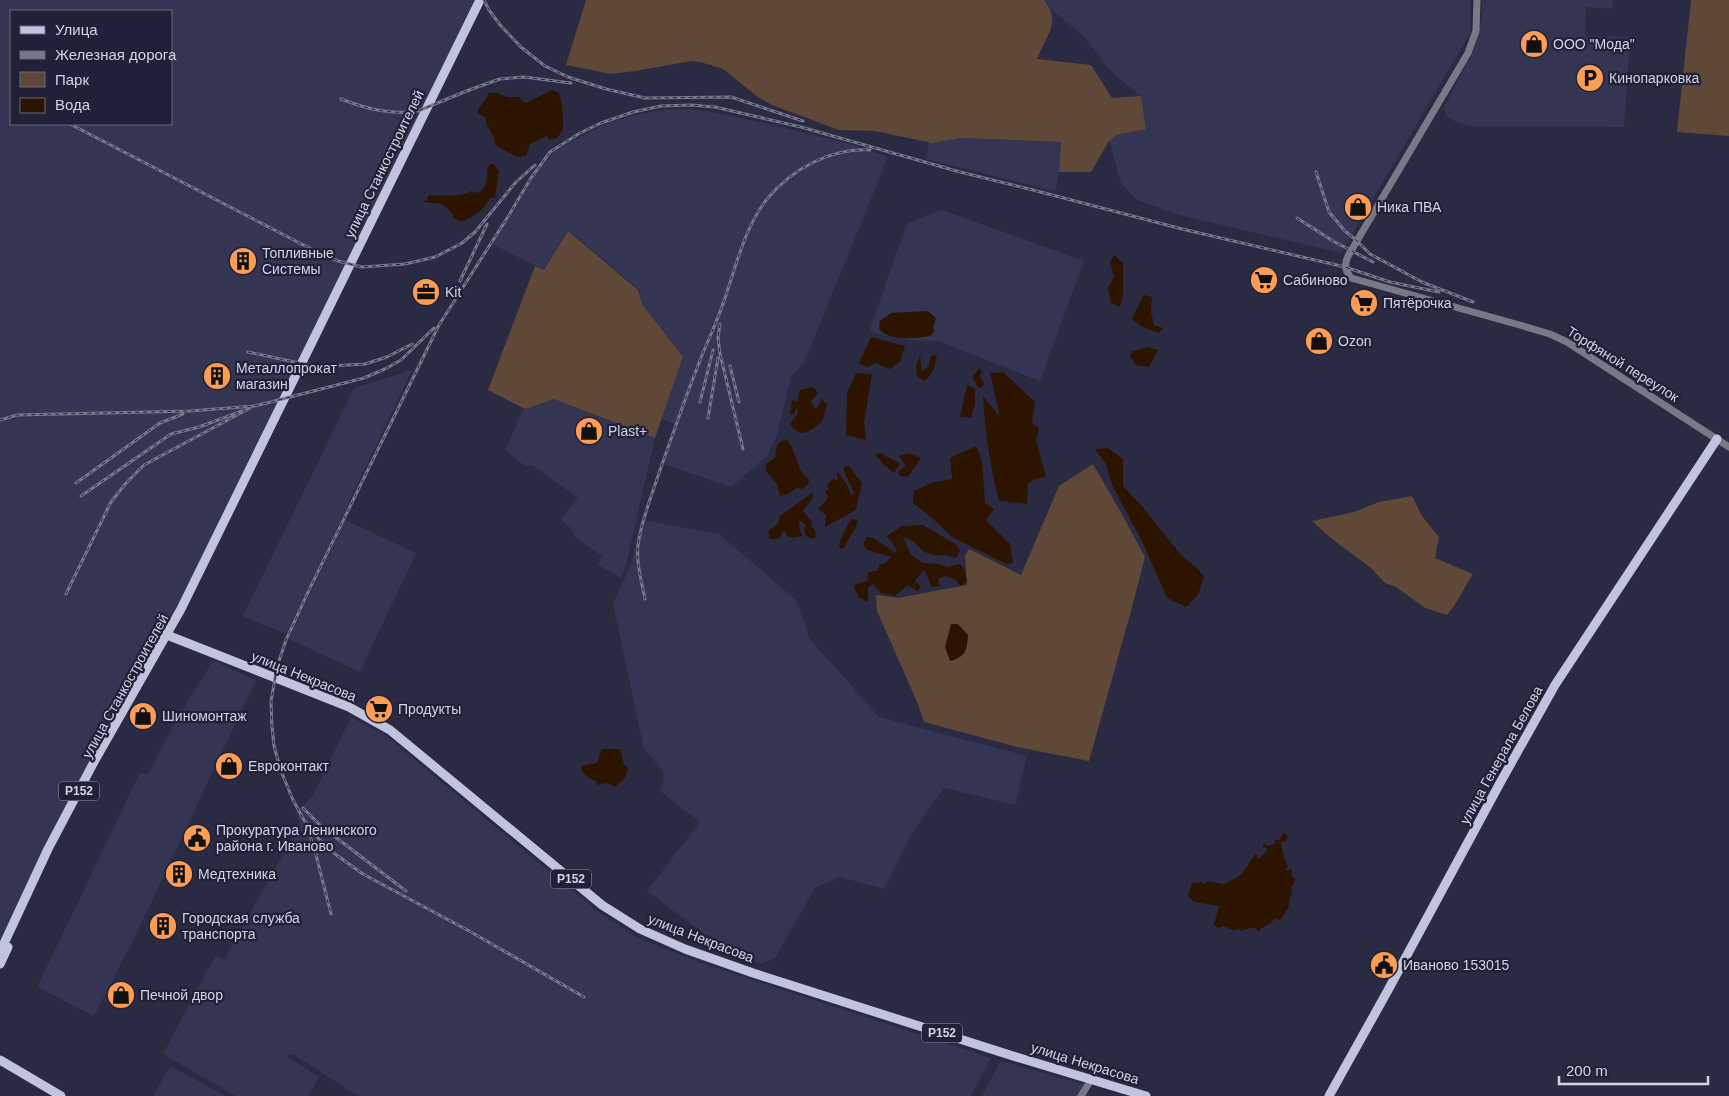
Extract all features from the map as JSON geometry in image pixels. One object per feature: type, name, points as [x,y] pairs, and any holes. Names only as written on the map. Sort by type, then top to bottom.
[{"type":"main road","name":"улица Станкостроителей","points":[[0,964],[52,851],[168,636],[480,0]]},
{"type":"main road","name":"улица Генерала Белова","points":[[1329,1096],[1388,992],[1555,685],[1717,439]]},
{"type":"main road","name":"улица Станкостроителей","points":[[0,952],[48,849],[74,800],[168,636]]},
{"type":"main road","name":"улица Некрасова","points":[[168,636],[349,707],[390,730],[602,905],[640,929],[685,950],[753,973],[1146,1096]]},
{"type":"main road","points":[[0,1060],[51,1094]]},
{"type":"main road","points":[[0,1066],[51,1094],[61,1096]]},
{"type":"street","name":"Торфяной переулок","points":[[1477,0],[1477,24],[1468,53],[1348,256],[1345,267],[1351,278],[1550,334],[1583,351],[1729,447]]},
{"type":"street","points":[[1081,1096],[1091,1080]]},
{"type":"shaded area","points":[[0,0],[476,0],[172,621],[89,760],[0,940]]},
{"type":"shaded area","points":[[1044,0],[1470,0],[1471,32],[1341,253],[1179,215],[1137,200],[1121,183],[1109,141],[1117,135],[1146,129],[1141,96],[1113,73],[1082,35],[1051,9]]},
{"type":"shaded area","points":[[1482,0],[1613,0],[1612,9],[1586,7],[1585,30],[1586,36],[1630,37],[1624,127],[1471,126],[1456,122],[1446,116],[1444,107],[1474,50],[1482,18]]},
{"type":"shaded area","points":[[686,109],[707,111],[773,125],[850,144],[888,157],[804,363],[791,376],[777,435],[767,456],[731,487],[664,464],[677,425],[662,419],[683,357],[642,304],[639,290],[568,230],[544,270],[492,244],[516,208],[532,179],[555,151],[607,123],[635,115]]},
{"type":"shaded area","points":[[961,138],[1061,142],[1059,172],[1055,191],[926,159],[929,142]]},
{"type":"shaded area","points":[[942,210],[1084,261],[1040,381],[939,341],[910,340],[869,332],[907,223]]},
{"type":"shaded area","points":[[412,370],[286,634],[243,616],[354,388]]},
{"type":"shaded area","points":[[554,399],[655,438],[626,564],[621,578],[598,565],[602,556],[575,537],[572,529],[561,519],[578,498],[532,465],[525,466],[505,450],[522,412],[525,409]]},
{"type":"shaded area","points":[[345,520],[416,553],[360,672],[289,639]]},
{"type":"shaded area","points":[[641,520],[719,534],[796,600],[810,639],[879,717],[1027,756],[1015,805],[943,789],[912,833],[884,889],[840,877],[815,888],[775,958],[760,964],[719,945],[647,891],[700,822],[660,791],[663,783],[663,771],[644,749],[613,604],[631,564]]},
{"type":"shaded area","points":[[213,661],[256,680],[134,939],[94,1016],[37,987],[140,773],[148,774],[178,717]]},
{"type":"shaded area","points":[[351,717],[386,736],[597,911],[636,937],[698,962],[991,1058],[971,1096],[358,1096],[293,1054],[286,1056],[319,1077],[308,1096],[236,1096],[163,1054],[215,956],[224,960],[300,824],[296,812],[313,796]]},
{"type":"shaded area","points":[[1001,1061],[1086,1085],[1079,1096],[982,1096]]},
{"type":"shaded area","points":[[170,1066],[220,1093],[225,1096],[153,1096]]},
{"type":"green space","points":[[586,0],[1044,0],[1052,16],[1052,22],[1051,29],[1037,59],[1091,65],[1112,98],[1141,96],[1146,129],[1117,135],[1109,141],[1091,172],[1059,172],[1061,142],[961,138],[932,143],[875,131],[839,130],[772,105],[758,97],[723,69],[699,62],[692,61],[611,74],[566,65]]},
{"type":"green space","points":[[1691,0],[1729,0],[1729,136],[1677,132]]},
{"type":"green space","points":[[568,231],[638,290],[642,304],[683,357],[655,438],[554,399],[525,409],[488,390],[535,266],[544,270]]},
{"type":"green space","points":[[1093,464],[1145,557],[1089,761],[1017,747],[924,722],[877,611],[876,595],[898,598],[967,585],[965,556],[969,549],[1021,575],[1059,486]]},
{"type":"green space","points":[[1412,496],[1422,516],[1439,537],[1435,558],[1473,574],[1447,615],[1425,608],[1396,587],[1385,583],[1371,568],[1332,539],[1312,521],[1354,512],[1379,502]]},
{"type":"water","points":[[552,90],[559,93],[562,106],[563,130],[557,138],[549,140],[547,136],[530,144],[526,156],[517,157],[495,145],[486,118],[477,113],[489,93],[497,93],[507,97],[520,97],[526,103]]},
{"type":"water","points":[[493,163],[499,171],[495,198],[490,198],[483,208],[470,218],[460,222],[454,219],[442,204],[422,202],[427,200],[428,196],[457,195],[471,191],[478,193],[484,187],[488,166]]},
{"type":"water","points":[[1114,255],[1123,263],[1123,296],[1120,307],[1111,303],[1108,288],[1114,276],[1110,263]]},
{"type":"water","points":[[1144,295],[1152,297],[1151,312],[1154,325],[1163,328],[1159,333],[1141,326],[1132,319]]},
{"type":"water","points":[[928,311],[936,318],[933,328],[935,330],[931,336],[896,337],[890,336],[879,329],[880,321],[891,313]]},
{"type":"water","points":[[871,337],[905,346],[900,362],[890,369],[876,363],[867,367],[859,363]]},
{"type":"water","points":[[1148,347],[1158,350],[1149,367],[1136,365],[1130,356],[1132,351]]},
{"type":"water","points":[[920,355],[922,371],[929,366],[932,355],[937,356],[932,373],[924,381],[917,376],[916,366]]},
{"type":"water","points":[[980,368],[982,372],[980,376],[985,385],[979,388],[973,378]]},
{"type":"water","points":[[1003,372],[1035,402],[1032,423],[1039,428],[1036,440],[1046,477],[1028,483],[1027,504],[999,501],[991,462],[983,396],[1000,417],[990,373]]},
{"type":"water","points":[[856,373],[872,374],[864,423],[866,440],[846,435],[847,393]]},
{"type":"water","points":[[967,385],[975,389],[975,404],[971,418],[960,417]]},
{"type":"water","points":[[813,387],[818,393],[811,401],[816,410],[822,399],[827,405],[822,422],[809,431],[798,432],[790,424],[797,415],[798,410],[797,408],[794,414],[790,415],[792,400],[797,401],[800,390]]},
{"type":"water","points":[[787,440],[793,449],[801,471],[809,479],[808,485],[802,489],[797,488],[788,494],[780,496],[777,484],[765,470],[767,463],[775,458],[777,446],[781,441]]},
{"type":"water","points":[[976,446],[982,461],[985,503],[994,509],[986,520],[1010,544],[1013,563],[1006,564],[952,537],[913,503],[914,491],[931,483],[952,479],[950,458]]},
{"type":"water","points":[[1108,448],[1123,459],[1123,486],[1141,505],[1181,555],[1198,569],[1204,577],[1198,595],[1186,607],[1167,598],[1142,541],[1112,485],[1106,464],[1095,449]]},
{"type":"water","points":[[881,453],[900,464],[894,473],[875,454]]},
{"type":"water","points":[[908,453],[921,458],[908,477],[900,476],[898,472],[906,466],[899,456]]},
{"type":"water","points":[[848,465],[862,483],[856,510],[825,527],[826,515],[818,509],[828,498],[825,491],[829,489],[827,486],[832,479],[838,480],[837,471],[846,483],[852,496],[854,493],[843,468]]},
{"type":"water","points":[[813,492],[812,499],[803,511],[812,522],[811,527],[815,530],[816,538],[812,539],[806,536],[804,530],[806,525],[799,520],[800,531],[803,536],[792,538],[787,536],[784,530],[779,539],[770,539],[768,531],[778,524],[780,516]]},
{"type":"water","points":[[852,518],[858,521],[857,524],[845,547],[841,549],[840,541]]},
{"type":"water","points":[[923,525],[957,545],[960,551],[956,558],[929,554],[911,540],[903,537],[911,555],[923,563],[947,567],[960,564],[965,570],[967,582],[960,586],[956,580],[946,576],[938,579],[940,586],[932,587],[924,570],[915,581],[921,587],[918,591],[907,585],[895,596],[881,593],[873,584],[868,588],[868,602],[859,598],[853,585],[867,581],[868,572],[877,571],[880,564],[884,564],[891,557],[867,550],[863,544],[867,537],[874,538],[895,553],[897,550],[887,536],[902,526]]},
{"type":"water","points":[[951,624],[958,624],[968,635],[965,652],[950,661],[945,647]]},
{"type":"water","points":[[602,749],[620,749],[624,764],[628,769],[625,778],[615,787],[606,783],[597,785],[596,781],[583,773],[581,768],[583,765],[597,763]]},
{"type":"water","points":[[1284,833],[1288,837],[1284,842],[1281,842],[1288,866],[1286,869],[1288,872],[1291,869],[1295,881],[1291,889],[1288,908],[1281,919],[1275,918],[1271,923],[1260,929],[1259,933],[1256,928],[1241,931],[1238,929],[1235,931],[1223,926],[1216,927],[1214,924],[1219,906],[1193,901],[1188,896],[1192,883],[1201,882],[1205,884],[1208,881],[1224,884],[1241,875],[1256,853],[1258,859],[1267,851],[1267,848],[1262,847],[1264,843],[1267,846],[1275,844],[1275,840],[1279,840]]},
{"type":"railway","points":[[484,0],[501,26],[521,47],[545,66],[568,77],[606,89],[645,98],[731,97],[803,121]]},
{"type":"railway","points":[[341,99],[379,110],[408,112],[418,111],[500,79],[524,77],[571,83]]},
{"type":"railway","points":[[584,997],[471,932],[363,874],[335,854],[319,839],[304,820],[293,800],[281,771],[274,746],[272,727],[271,701],[277,667],[286,640],[310,588],[439,325],[531,178],[550,152],[580,133],[601,123],[633,112],[661,106],[691,105],[715,107],[801,127],[960,172],[1182,229],[1345,267],[1390,282],[1439,292]]},
{"type":"railway","points":[[72,125],[317,252],[338,261],[362,267],[405,264],[435,257],[462,243],[475,232],[516,182],[535,165]]},
{"type":"railway","points":[[645,599],[638,554],[643,522],[684,403],[724,302],[744,241],[758,212],[777,188],[788,178],[813,162],[855,150],[870,150]]},
{"type":"railway","points":[[1316,172],[1329,212],[1345,231],[1370,254],[1422,282],[1473,302]]},
{"type":"railway","points":[[1297,218],[1333,241],[1373,262]]},
{"type":"railway","points":[[460,281],[487,224]]},
{"type":"railway","points":[[720,324],[718,338],[720,354],[743,449]]},
{"type":"railway","points":[[0,420],[17,415],[190,411],[255,406],[364,378],[385,369],[401,360],[434,328]]},
{"type":"railway","points":[[248,352],[313,366],[330,366],[365,364],[387,357],[412,344]]},
{"type":"railway","points":[[700,402],[713,350]]},
{"type":"railway","points":[[708,418],[718,358]]},
{"type":"railway","points":[[730,366],[739,402]]},
{"type":"railway","points":[[66,594],[111,502],[126,483],[144,465],[250,408]]},
{"type":"railway","points":[[81,496],[171,434],[199,427],[242,411]]},
{"type":"railway","points":[[76,483],[160,423],[183,414]]},
{"type":"railway","points":[[303,808],[321,826],[406,891]]},
{"type":"railway","points":[[308,830],[331,914]]},
{"type":"place","name":"ООО \"Мода\"","points":[[1534,44]]},
{"type":"place","name":"Кинопарковка","points":[[1590,78]]},
{"type":"place","name":"Ника ПВА","points":[[1358,207]]},
{"type":"place","name":"Топливные Системы","points":[[243,261]]},
{"type":"place","name":"Сабиново","points":[[1264,280]]},
{"type":"place","name":"Kit","points":[[426,292]]},
{"type":"place","name":"Пятёрочка","points":[[1364,303]]},
{"type":"place","name":"Ozon","points":[[1319,341]]},
{"type":"place","name":"Металлопрокат магазин","points":[[217,376]]},
{"type":"place","name":"Plast+","points":[[589,431]]},
{"type":"place","name":"Продукты","points":[[379,709]]},
{"type":"place","name":"Шиномонтаж","points":[[143,716]]},
{"type":"place","name":"Евроконтакт","points":[[229,766]]},
{"type":"place","name":"Прокуратура Ленинского района г. Иваново","points":[[197,838]]},
{"type":"place","name":"Медтехника","points":[[179,874]]},
{"type":"place","name":"Городская служба транспорта","points":[[163,926]]},
{"type":"place","name":"Иваново 153015","points":[[1384,965]]},
{"type":"place","name":"Печной двор","points":[[121,995]]}]
